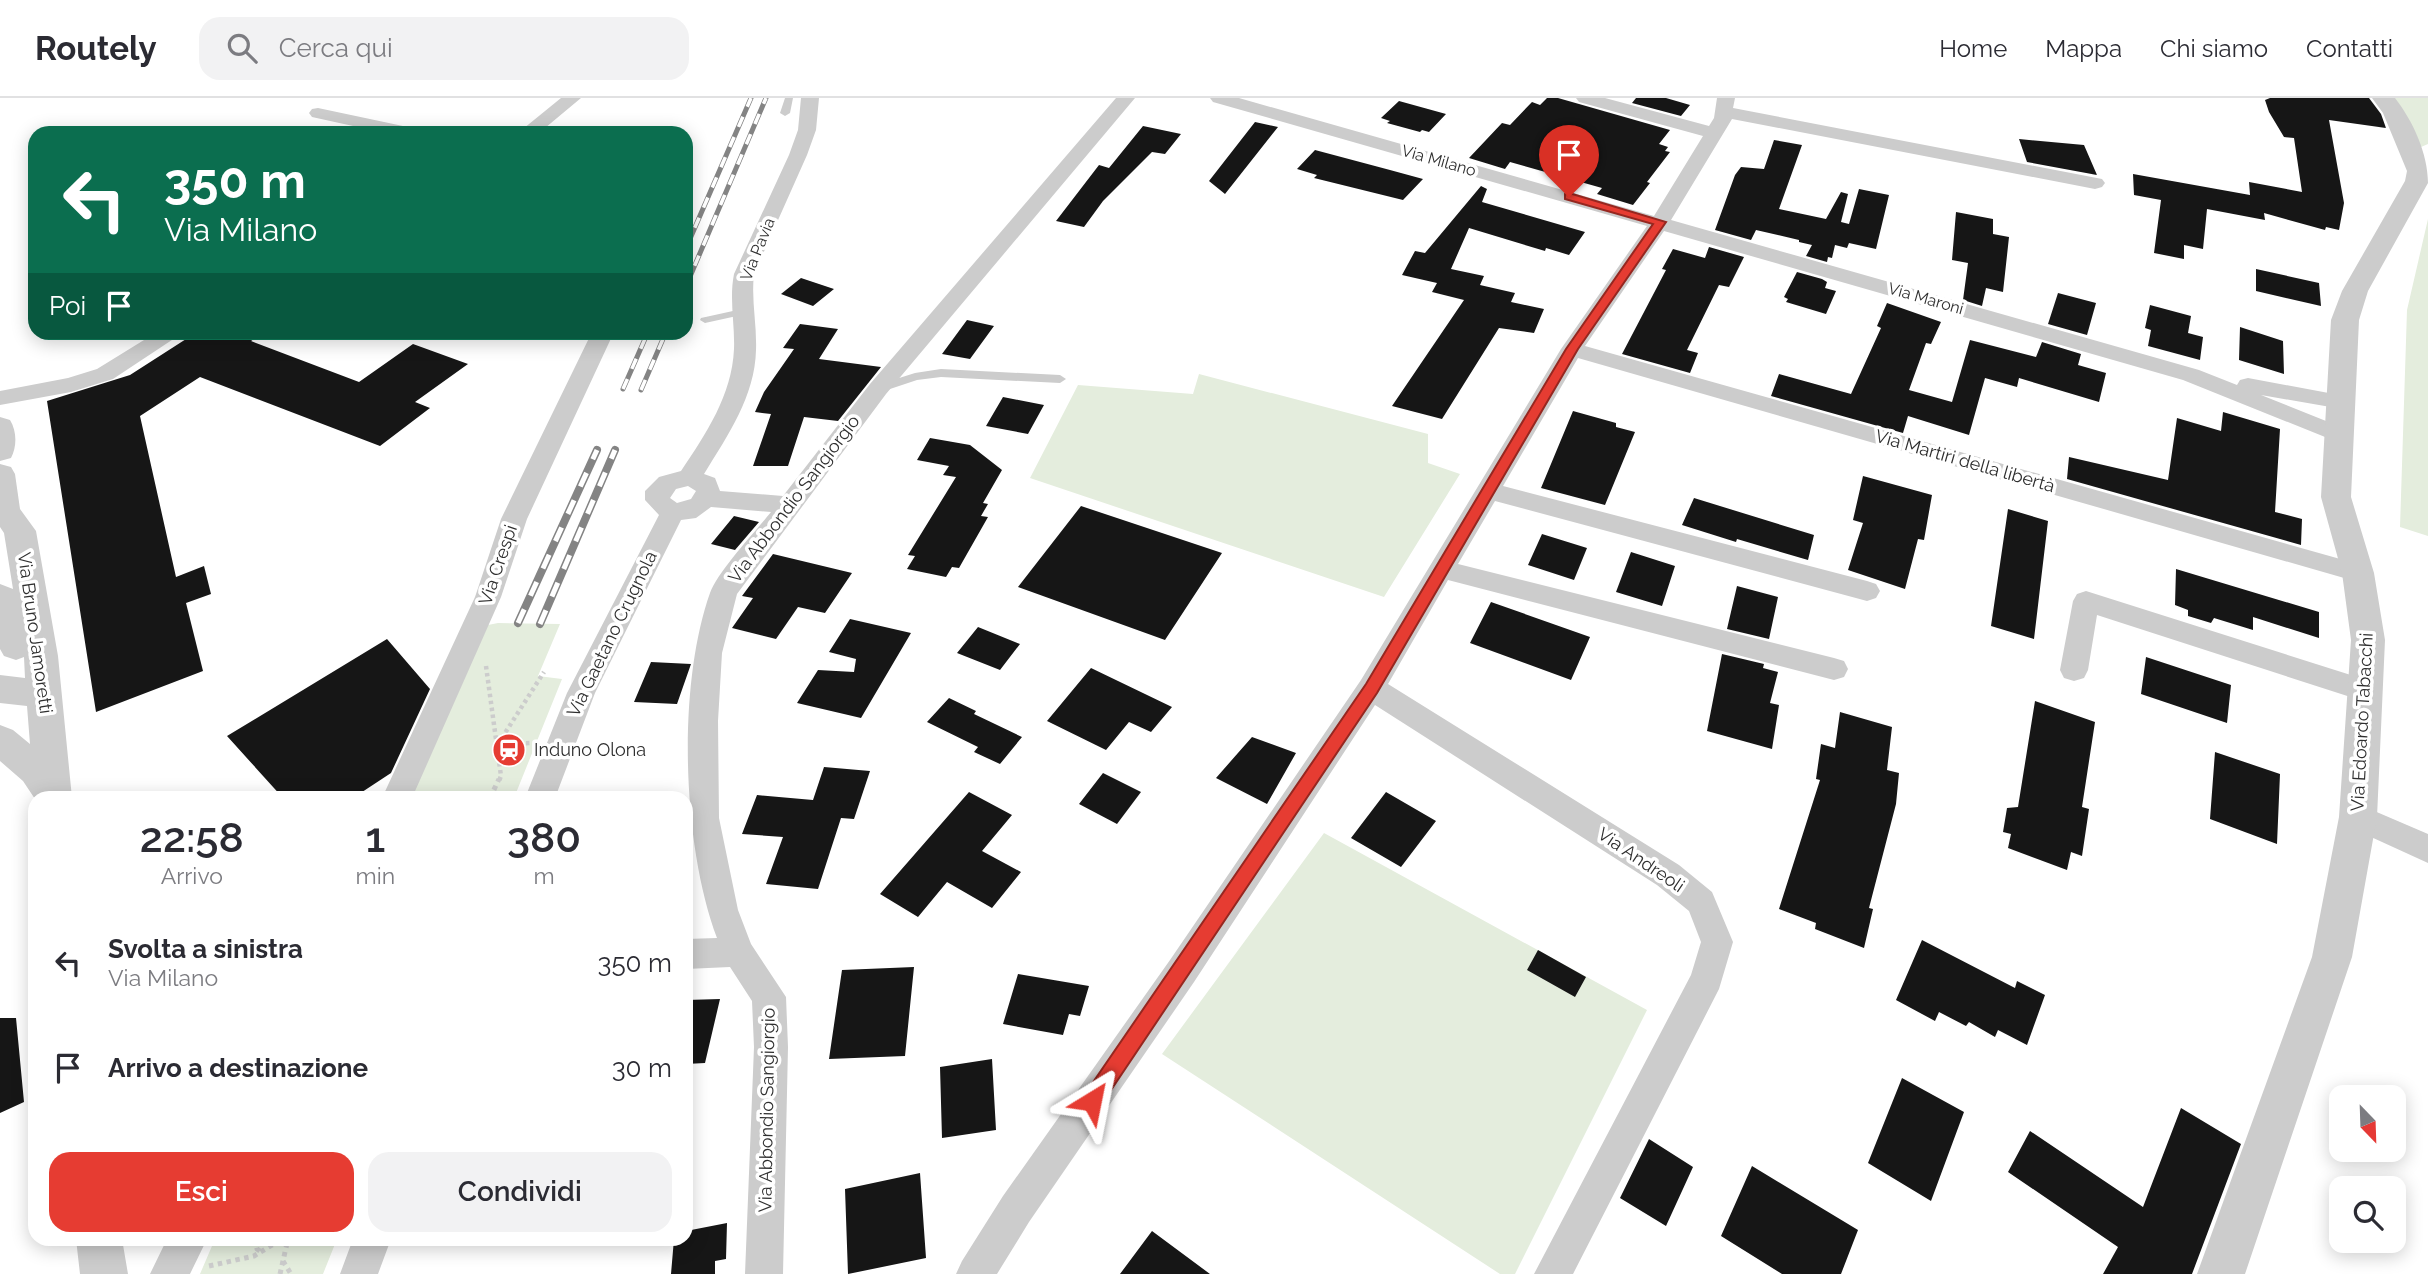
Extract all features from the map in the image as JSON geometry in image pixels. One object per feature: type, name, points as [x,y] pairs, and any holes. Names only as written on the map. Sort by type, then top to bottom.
[{"type":"street","points":[[536,126],[571,98]]},
{"type":"street","name":"Via Pavia","points":[[690,477],[725,420],[737,387],[745,357],[740,291],[744,274],[798,155],[807,130],[810,98]]},
{"type":"street","name":"Via Abbondio Sangiorgio","points":[[764,1274],[771,1046],[769,997],[738,952],[722,910],[704,818],[704,721],[708,653],[724,591],[878,389],[1126,98]]},
{"type":"street","name":"Via Milano","points":[[1219,98],[1660,222]]},
{"type":"street","points":[[1585,98],[1713,134]]},
{"type":"street","name":"Via Edoardo Tabacchi","points":[[2221,1274],[2332,957],[2358,817],[2368,640],[2358,573],[2336,497],[2345,320],[2355,291],[2423,167],[2394,112],[2383,98]]},
{"type":"street","points":[[975,1274],[1016,1209],[1182,971],[1371,688],[1572,349],[1660,222],[1723,118],[1725,105],[2095,183]]},
{"type":"street","points":[[318,113],[378,126]]},
{"type":"street","name":"Via Maroni","points":[[1660,222],[2340,418]]},
{"type":"street","points":[[0,398],[71,385],[105,374],[160,340]]},
{"type":"street","name":"Via Crespi","points":[[400,791],[461,662],[488,597],[514,519],[599,340]]},
{"type":"street","name":"Via Martiri della libertà","points":[[1572,349],[2358,573]]},
{"type":"street","name":"Via Maroni","points":[[2191,375],[2340,418]]},
{"type":"street","points":[[0,427],[0,451]]},
{"type":"street","name":"Via Bruno Jamoretti","points":[[0,474],[2,517],[20,531],[22,691],[52,791]]},
{"type":"street","points":[[706,498],[706,484],[690,477],[669,482],[656,496],[657,504],[673,512],[692,508],[706,498],[792,505]]},
{"type":"street","points":[[1489,491],[1867,591]]},
{"type":"street","name":"Via Gaetano Crugnola","points":[[543,791],[581,692],[673,512]]},
{"type":"street","points":[[1442,569],[1834,669]]},
{"type":"street","points":[[0,596],[7,601],[12,614],[22,691]]},
{"type":"street","points":[[2074,670],[2085,601],[2366,691]]},
{"type":"street","name":"Via Andreoli","points":[[1371,688],[1668,875],[1701,902],[1717,942],[1707,978],[1553,1274]]},
{"type":"street","points":[[6,749],[36,770],[50,791]]},
{"type":"street","points":[[2358,817],[2428,850]]},
{"type":"street","points":[[693,954],[738,952]]},
{"type":"street","points":[[100,1246],[104,1274]]},
{"type":"street","points":[[359,1274],[369,1246]]},
{"type":"lane","points":[[785,113],[789,98]]},
{"type":"lane","points":[[705,320],[742,312]]},
{"type":"lane","points":[[878,389],[915,377],[940,373],[1060,379]]},
{"type":"path","points":[[485,654],[501,776],[493,791]]},
{"type":"path","points":[[497,744],[544,672]]},
{"type":"path","points":[[497,744],[533,743]]},
{"type":"path","points":[[256,1246],[263,1253]]},
{"type":"path","points":[[179,1265],[248,1260],[272,1246]]},
{"type":"path","points":[[280,1274],[286,1246]]},
{"type":"path","points":[[283,1261],[291,1274]]},
{"type":"green space","points":[[2394,98],[2428,98],[2428,144],[2421,147]]},
{"type":"green space","points":[[2428,219],[2428,536],[2400,527],[2407,310]]},
{"type":"green space","points":[[1199,374],[1428,434],[1428,463],[1460,474],[1384,597],[1030,478],[1078,385],[1193,394]]},
{"type":"green space","points":[[560,624],[538,676],[562,679],[517,791],[414,791],[488,625]]},
{"type":"green space","points":[[1324,833],[1647,1010],[1515,1274],[1500,1274],[1162,1054]]},
{"type":"green space","points":[[212,1246],[334,1246],[323,1274],[200,1274]]},
{"type":"building","points":[[1547,98],[1558,98],[1670,130],[1659,144],[1668,147],[1665,151],[1670,152],[1633,205],[1597,194],[1602,188],[1510,162],[1505,169],[1469,158],[1502,123],[1510,125],[1532,102],[1540,105]]},
{"type":"building","points":[[1636,98],[1666,98],[1690,105],[1681,116],[1632,103]]},
{"type":"building","points":[[2369,98],[2381,114],[2386,128],[2329,120],[2344,203],[2339,230],[2326,227],[2325,230],[2264,213],[2265,220],[2207,209],[2203,249],[2184,245],[2184,259],[2154,253],[2161,200],[2134,195],[2133,174],[2250,195],[2249,182],[2302,192],[2294,138],[2284,137],[2269,112],[2265,100]]},
{"type":"building","points":[[1399,101],[1446,114],[1429,132],[1387,123],[1390,121],[1381,118]]},
{"type":"building","points":[[1255,122],[1278,127],[1225,194],[1209,181]]},
{"type":"building","points":[[1143,126],[1181,134],[1165,154],[1152,152],[1103,201],[1084,227],[1056,221],[1099,165],[1109,168]]},
{"type":"building","points":[[2019,139],[2084,145],[2097,175],[2027,162]]},
{"type":"building","points":[[1774,140],[1802,145],[1779,209],[1826,219],[1841,192],[1848,194],[1841,222],[1849,224],[1859,189],[1889,195],[1876,249],[1849,243],[1847,248],[1835,245],[1832,258],[1828,257],[1827,262],[1806,256],[1812,245],[1799,240],[1756,230],[1751,240],[1715,230],[1735,175],[1741,167],[1764,169]]},
{"type":"building","points":[[1315,150],[1423,179],[1403,200],[1314,178],[1317,175],[1297,169]]},
{"type":"building","points":[[1481,186],[1487,189],[1482,202],[1585,232],[1569,255],[1546,248],[1545,251],[1469,228],[1451,269],[1484,276],[1480,285],[1515,293],[1511,302],[1544,309],[1534,333],[1499,328],[1442,419],[1392,406],[1464,300],[1432,292],[1437,283],[1402,275],[1415,251],[1425,253]]},
{"type":"building","points":[[1956,212],[1993,219],[1993,234],[2009,237],[2003,292],[1986,288],[1982,306],[1963,300],[1968,263],[1952,260]]},
{"type":"building","points":[[1709,247],[1744,257],[1729,287],[1719,285],[1687,350],[1698,353],[1690,373],[1622,354],[1666,270],[1662,269],[1673,249],[1705,258]]},
{"type":"building","points":[[2256,269],[2319,283],[2321,306],[2256,291]]},
{"type":"building","points":[[1797,272],[1822,279],[1827,282],[1825,288],[1836,291],[1826,314],[1786,302],[1788,299],[1784,297]]},
{"type":"building","points":[[801,278],[834,289],[813,306],[781,294]]},
{"type":"building","points":[[2058,293],[2096,303],[2087,335],[2048,324]]},
{"type":"building","points":[[1887,303],[1941,322],[1931,344],[1926,343],[1909,390],[1952,402],[1970,340],[2036,357],[2042,342],[2081,354],[2078,365],[2106,373],[2099,402],[2019,378],[2017,387],[1985,378],[1969,435],[1908,416],[1903,433],[1771,396],[1779,374],[1851,394],[1881,328],[1877,326]]},
{"type":"building","points":[[2150,305],[2191,316],[2188,333],[2203,337],[2200,360],[2148,346],[2151,330],[2145,328]]},
{"type":"building","points":[[967,320],[994,326],[970,359],[942,354]]},
{"type":"building","points":[[800,324],[838,329],[819,359],[881,367],[838,421],[804,417],[788,466],[753,466],[771,414],[755,412],[764,392],[794,349],[783,348]]},
{"type":"building","points":[[2240,327],[2283,341],[2284,374],[2239,360]]},
{"type":"building","points":[[185,340],[252,340],[359,382],[413,344],[468,364],[415,402],[430,408],[380,446],[200,377],[140,416],[176,577],[204,566],[211,594],[186,603],[203,671],[96,712],[47,401],[130,375]]},
{"type":"building","points":[[1003,397],[1044,405],[1028,434],[986,426]]},
{"type":"building","points":[[1573,411],[1616,423],[1616,427],[1635,432],[1605,505],[1541,488]]},
{"type":"building","points":[[2223,412],[2280,429],[2275,512],[2302,519],[2301,545],[2067,479],[2069,457],[2168,480],[2177,418],[2221,431]]},
{"type":"building","points":[[930,438],[970,445],[1002,470],[983,503],[988,504],[981,516],[988,517],[959,568],[952,567],[946,577],[907,569],[915,556],[908,555],[956,477],[943,475],[949,466],[917,460]]},
{"type":"building","points":[[1863,476],[1932,495],[1924,540],[1918,539],[1905,589],[1848,570],[1863,523],[1853,520]]},
{"type":"building","points":[[1694,498],[1814,535],[1808,560],[1682,525]]},
{"type":"building","points":[[1081,506],[1222,553],[1165,640],[1018,587]]},
{"type":"building","points":[[2008,509],[2048,521],[2034,639],[1991,626]]},
{"type":"building","points":[[734,516],[759,522],[735,550],[711,544]]},
{"type":"building","points":[[1542,534],[1587,548],[1574,580],[1528,565]]},
{"type":"building","points":[[1631,552],[1675,566],[1662,606],[1616,592]]},
{"type":"building","points":[[773,554],[852,573],[825,613],[798,607],[776,639],[732,628],[753,598],[742,596]]},
{"type":"building","points":[[2176,569],[2319,612],[2319,638],[2253,617],[2253,630],[2214,618],[2211,623],[2188,616],[2188,610],[2175,605]]},
{"type":"building","points":[[1737,586],[1778,597],[1769,639],[1727,629]]},
{"type":"building","points":[[1491,602],[1590,637],[1571,680],[1470,643]]},
{"type":"building","points":[[850,619],[911,633],[861,718],[797,703],[818,670],[854,672],[856,659],[829,652]]},
{"type":"building","points":[[978,627],[1020,644],[1000,670],[957,653]]},
{"type":"building","points":[[387,639],[430,689],[391,773],[364,791],[277,791],[227,736]]},
{"type":"building","points":[[1722,654],[1764,664],[1763,668],[1778,672],[1770,703],[1779,705],[1772,749],[1707,731]]},
{"type":"building","points":[[2146,657],[2231,685],[2227,723],[2141,694]]},
{"type":"building","points":[[651,662],[691,664],[677,704],[634,702]]},
{"type":"building","points":[[1091,668],[1172,707],[1151,732],[1129,722],[1106,750],[1047,721]]},
{"type":"building","points":[[949,698],[976,711],[974,714],[1022,737],[1000,764],[974,752],[978,747],[927,722]]},
{"type":"building","points":[[2035,701],[2095,722],[2082,807],[2089,809],[2082,856],[2071,852],[2067,870],[2008,848],[2011,834],[2003,832],[2007,808],[2018,807]]},
{"type":"building","points":[[1840,712],[1892,727],[1887,770],[1899,773],[1896,804],[1869,908],[1873,909],[1864,948],[1815,929],[1816,923],[1779,909],[1820,780],[1816,779],[1821,744],[1835,748]]},
{"type":"building","points":[[1252,737],[1296,753],[1267,804],[1216,778]]},
{"type":"building","points":[[2215,752],[2280,774],[2277,844],[2210,819]]},
{"type":"building","points":[[824,767],[870,771],[854,819],[841,818],[818,889],[766,884],[783,837],[742,834],[757,795],[813,800]]},
{"type":"building","points":[[1103,773],[1141,792],[1117,824],[1079,804]]},
{"type":"building","points":[[969,792],[1012,815],[982,851],[1021,872],[992,908],[947,882],[918,917],[880,894]]},
{"type":"building","points":[[1386,792],[1436,821],[1401,867],[1351,838]]},
{"type":"building","points":[[1922,940],[2015,988],[2017,981],[2045,995],[2027,1045],[1998,1030],[1995,1037],[1969,1022],[1966,1026],[1939,1012],[1935,1021],[1896,1000]]},
{"type":"building","points":[[1538,950],[1586,977],[1575,997],[1527,970]]},
{"type":"building","points":[[914,967],[905,1056],[829,1059],[842,970]]},
{"type":"building","points":[[1018,974],[1089,986],[1080,1016],[1069,1014],[1063,1035],[1003,1024]]},
{"type":"building","points":[[720,999],[705,1063],[693,1064],[693,1000]]},
{"type":"building","points":[[0,1018],[16,1018],[24,1102],[0,1113]]},
{"type":"building","points":[[992,1059],[996,1130],[942,1138],[940,1067]]},
{"type":"building","points":[[1902,1078],[1964,1112],[1931,1201],[1868,1163]]},
{"type":"building","points":[[2181,1108],[2241,1144],[2192,1274],[2103,1274],[2118,1247],[2008,1172],[2030,1131],[2143,1207]]},
{"type":"building","points":[[1649,1139],[1693,1167],[1666,1226],[1620,1198]]},
{"type":"building","points":[[1752,1166],[1858,1230],[1841,1274],[1782,1274],[1721,1236]]},
{"type":"building","points":[[920,1173],[926,1258],[848,1274],[845,1189]]},
{"type":"building","points":[[727,1223],[726,1259],[715,1261],[715,1274],[671,1274],[673,1246],[693,1246],[693,1230]]},
{"type":"building","points":[[1152,1231],[1210,1274],[1120,1274]]},
{"type":"railway","points":[[693,232],[751,98]]},
{"type":"railway","points":[[693,270],[766,98]]},
{"type":"railway","points":[[623,389],[644,340]]},
{"type":"railway","points":[[641,390],[663,340]]},
{"type":"railway","points":[[518,623],[597,450]]},
{"type":"railway","points":[[540,624],[615,450]]},
{"type":"place","name":"Induno Olona","points":[[509,750]]},
{"type":"route","points":[[1092,1101],[1371,688],[1572,349],[1660,222],[1569,197]]}]
